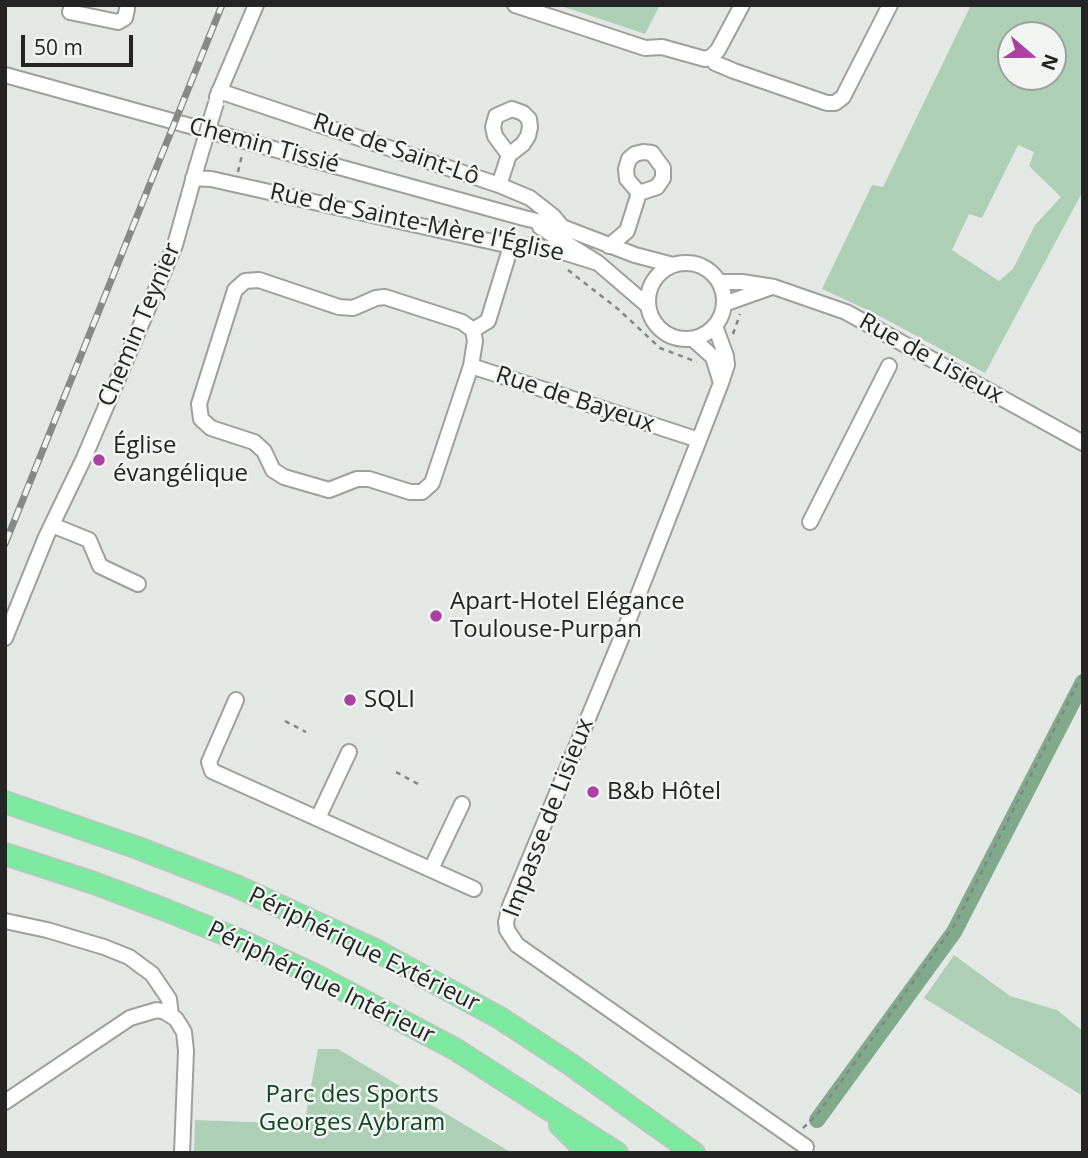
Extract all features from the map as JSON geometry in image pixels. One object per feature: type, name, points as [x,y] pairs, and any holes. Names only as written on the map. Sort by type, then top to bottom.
[{"type":"highway","name":"Périphérique Extérieur","points":[[5,802],[138,848],[236,886],[375,950],[500,1018],[570,1063],[694,1153]]},
{"type":"highway","name":"Périphérique Intérieur","points":[[5,854],[94,883],[249,944],[319,977],[455,1049],[617,1153]]},
{"type":"highway","points":[[537,1101],[588,1153]]},
{"type":"street","points":[[72,5],[70,12],[118,22],[125,18],[127,9]]},
{"type":"street","name":"Chemin Teynier","points":[[5,638],[51,525],[84,458],[175,245],[218,97],[257,5]]},
{"type":"street","points":[[515,5],[645,48],[662,47],[705,59],[718,50],[742,5]]},
{"type":"street","points":[[711,57],[715,63],[734,71],[827,103],[835,103],[843,96],[890,5]]},
{"type":"street","name":"Chemin Tissié","points":[[5,75],[524,219],[562,227],[635,255],[673,265]]},
{"type":"street","name":"Rue de Saint-Lô","points":[[218,97],[499,185],[530,198],[553,216],[562,227]]},
{"type":"street","points":[[499,185],[509,155]]},
{"type":"street","name":"Rue de Sainte-Mère l'Église","points":[[195,172],[211,179],[511,246],[550,248],[598,263]]},
{"type":"street","points":[[609,246],[627,232],[639,193]]},
{"type":"street","name":"Chemin Tissié","points":[[524,219],[598,263],[647,305]]},
{"type":"street","points":[[627,232],[635,255]]},
{"type":"street","points":[[471,366],[475,341],[473,330],[488,321],[511,246]]},
{"type":"street","points":[[693,340],[715,326],[724,304],[723,290],[712,273],[701,266],[690,263],[673,265],[664,269],[652,283],[647,305],[652,320],[663,333],[676,339],[693,340],[719,353]]},
{"type":"street","name":"Rue de Bayeux","points":[[473,330],[462,322],[385,297],[353,308],[339,307],[259,280],[245,281],[235,290],[199,404],[201,419],[211,428],[254,442],[264,451],[273,470],[284,477],[329,490],[357,479],[369,479],[410,492],[422,492],[432,483],[471,366],[699,440]]},
{"type":"street","name":"Rue de Lisieux","points":[[719,282],[774,287],[846,312],[1083,443]]},
{"type":"street","points":[[724,304],[774,287]]},
{"type":"street","points":[[699,440],[721,383],[715,326]]},
{"type":"street","points":[[810,523],[888,366]]},
{"type":"street","name":"Impasse de Lisieux","points":[[699,440],[621,639],[510,906],[507,930],[517,946],[806,1147]]},
{"type":"street","points":[[51,525],[89,540],[100,566],[138,584]]},
{"type":"street","points":[[236,700],[209,762],[212,771],[474,889]]},
{"type":"street","points":[[318,818],[349,752]]},
{"type":"street","points":[[430,869],[462,804]]},
{"type":"street","points":[[5,921],[104,947],[129,957],[152,974],[169,999],[171,1015]]},
{"type":"street","points":[[5,1102],[130,1018],[157,1010],[171,1015],[181,1025],[186,1051],[182,1153]]},
{"type":"path","points":[[567,269],[618,309],[660,348],[695,362],[719,353],[730,344],[735,322],[746,308]]},
{"type":"path","points":[[793,1138],[816,1116],[955,923],[1083,673]]},
{"type":"path","points":[[285,721],[306,732]]},
{"type":"path","points":[[396,772],[418,783]]},
{"type":"path","points":[[610,791],[621,796]]},
{"type":"green space","points":[[558,5],[660,5],[645,34]]},
{"type":"green space","points":[[971,5],[1083,5],[1083,191],[985,373],[872,312],[822,289],[872,185],[883,187]],"holes":[[[1018,145],[1034,152],[1029,166],[1061,197],[1035,225],[1013,269],[999,281],[952,250],[969,214],[982,218]]]},
{"type":"green space","points":[[954,955],[1010,996],[1057,1010],[1083,1031],[1083,1096],[924,998]]},
{"type":"green space","name":"Parc des Sports Georges Aybram","points":[[318,1049],[338,1049],[512,1153],[194,1153],[195,1120],[304,1124]]},
{"type":"waterway","points":[[817,1120],[954,932],[1083,682]]},
{"type":"railway","points":[[5,544],[222,5]]},
{"type":"place","name":"Église évangélique","points":[[99,460]]},
{"type":"place","name":"Apart-Hotel Elégance Toulouse-Purpan","points":[[436,616]]},
{"type":"place","name":"SQLI","points":[[350,700]]},
{"type":"place","name":"B&b Hôtel","points":[[593,792]]}]
